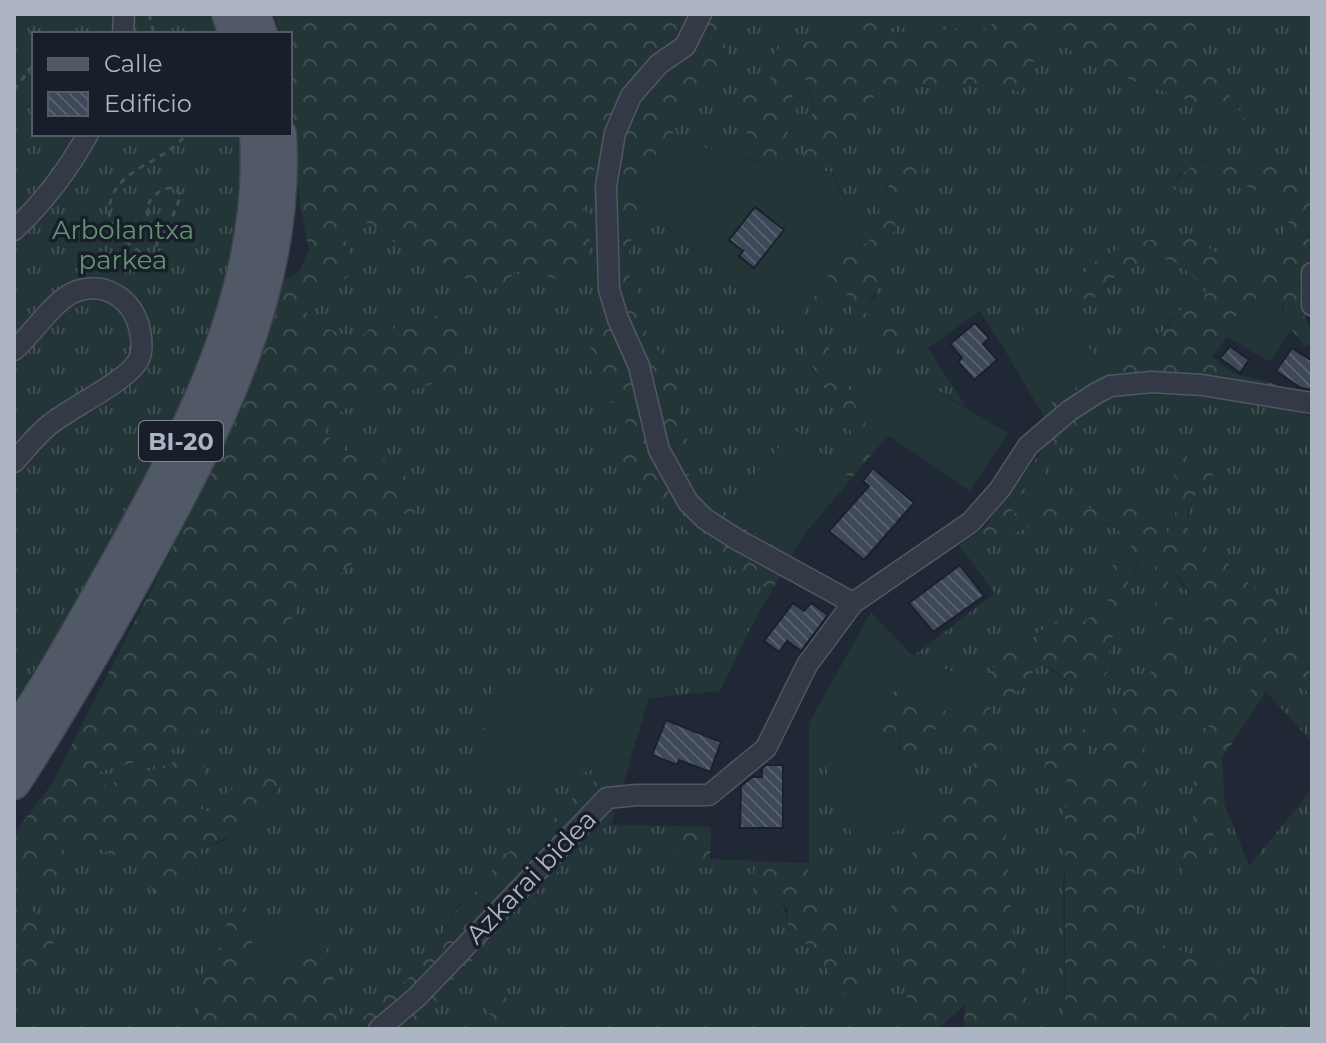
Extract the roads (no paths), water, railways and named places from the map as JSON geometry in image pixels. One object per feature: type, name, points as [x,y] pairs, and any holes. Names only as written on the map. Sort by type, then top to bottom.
[{"type":"main road","name":"BI-20","points":[[14,783],[29,729],[56,670],[139,523],[191,421],[231,322],[245,268],[252,222],[258,164],[256,136]]},
{"type":"main road","name":"BI-20","points":[[29,729],[156,541],[211,432],[249,342],[266,282],[280,190],[280,136]]},
{"type":"street","points":[[701,14],[685,46],[659,64],[631,96],[615,133],[606,186],[609,289],[618,319],[639,366],[659,450],[688,502],[705,519],[738,540],[853,603]]},
{"type":"street","points":[[14,230],[41,204],[87,136]]},
{"type":"street","points":[[1312,273],[1312,305]]},
{"type":"street","points":[[14,350],[63,299],[77,291],[99,289],[114,293],[130,304],[136,315],[142,348],[137,362],[120,379],[47,427],[14,462]]},
{"type":"street","name":"Azkarai bidea","points":[[379,1029],[417,997],[607,798],[709,795],[766,748],[807,665],[853,603],[971,522],[1000,489],[1028,446],[1069,411],[1110,386],[1152,382],[1202,385],[1312,403]]},
{"type":"park label","name":"Arbolantxa parkea","points":[[123,245]]}]
